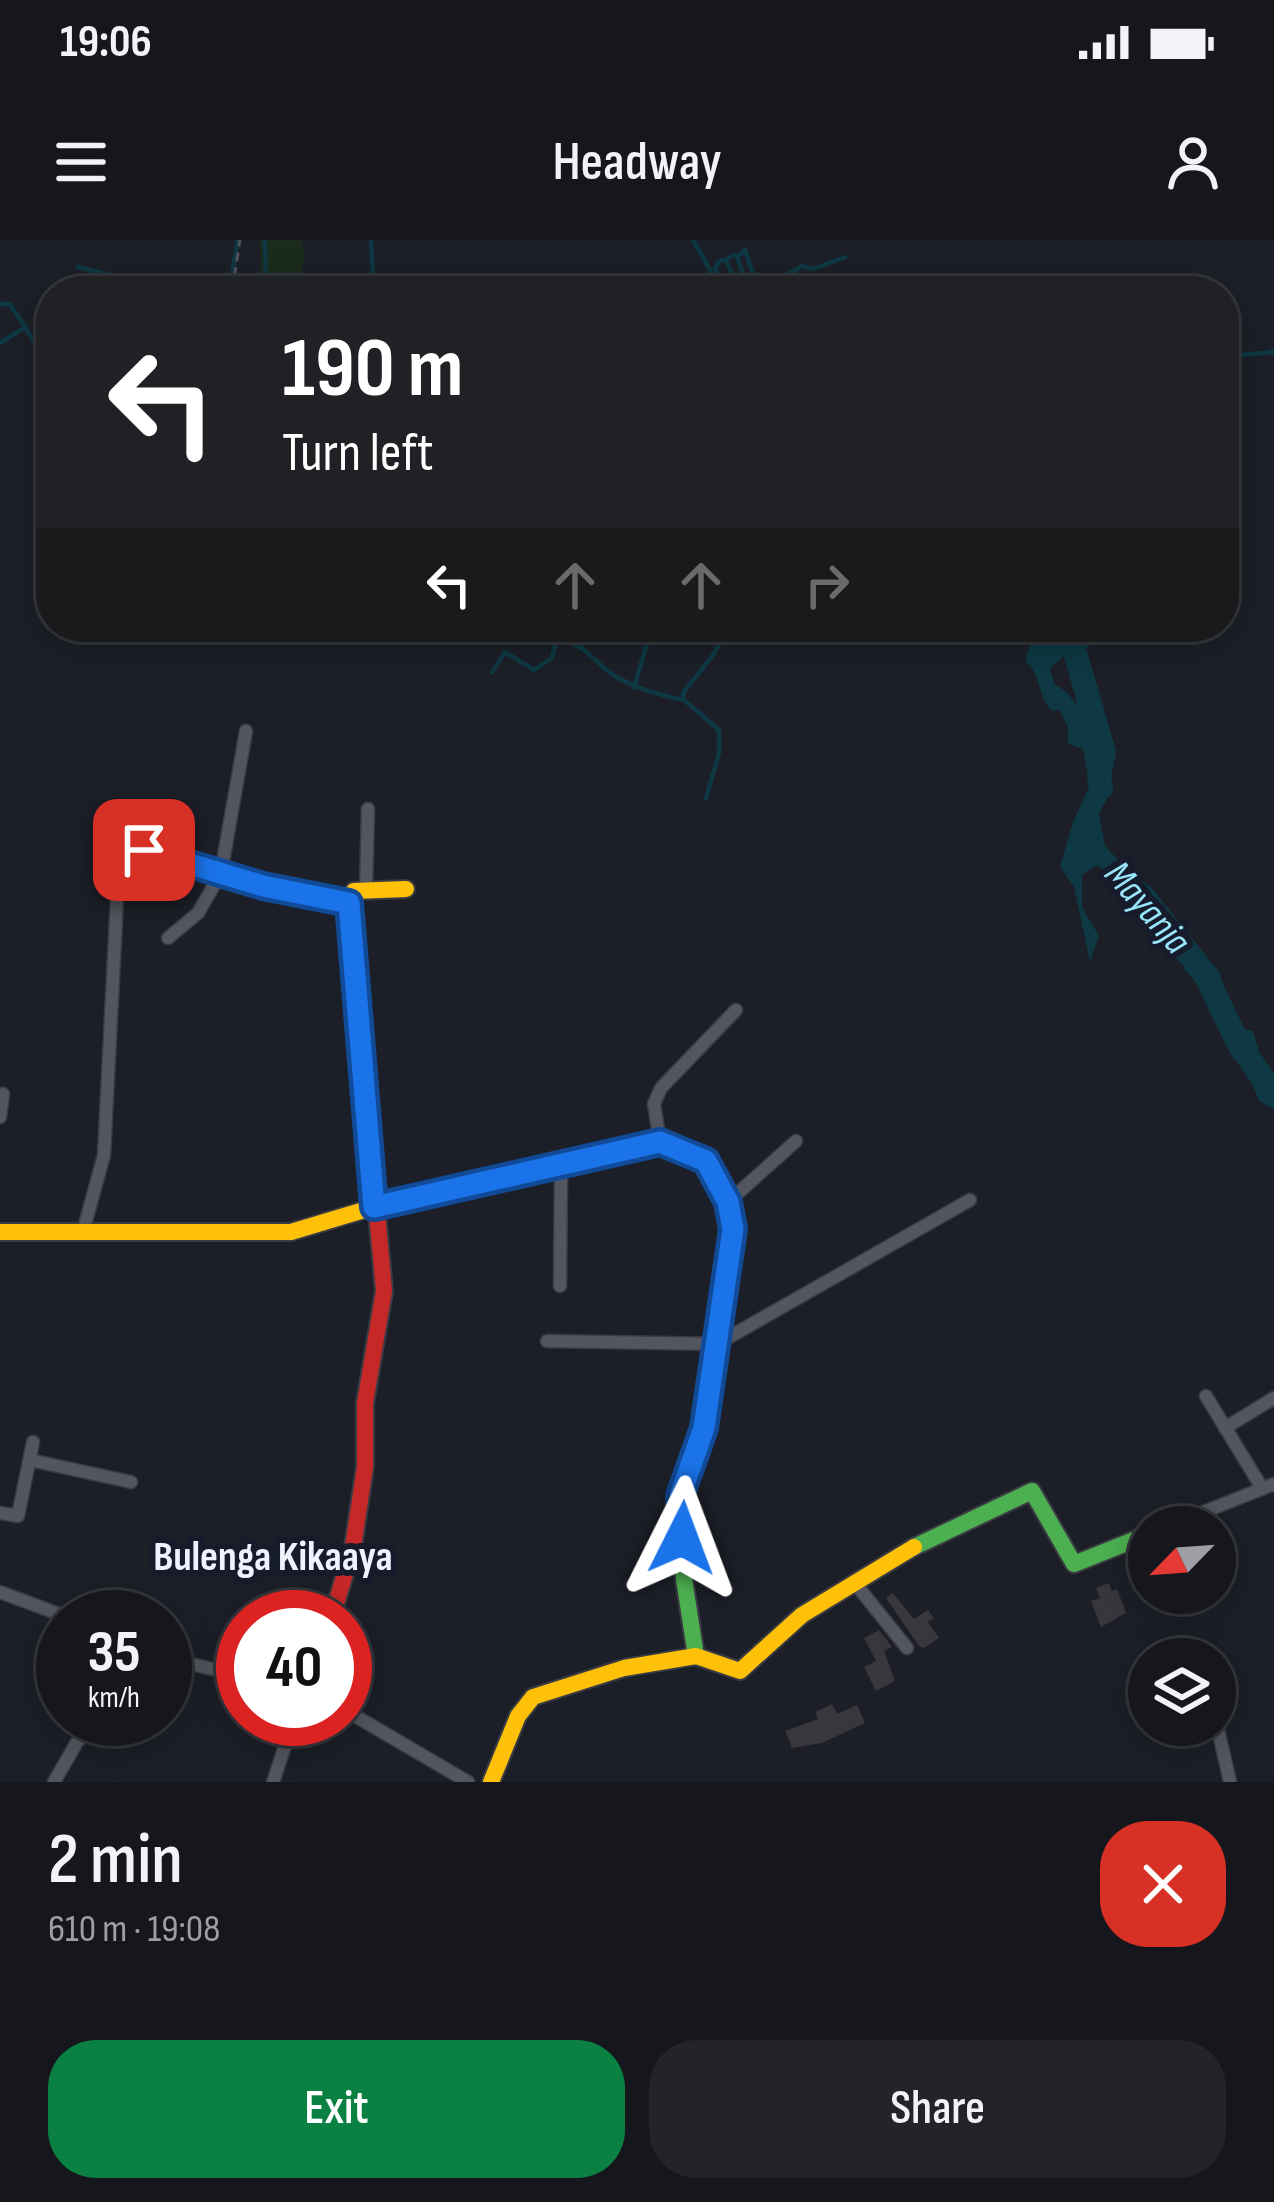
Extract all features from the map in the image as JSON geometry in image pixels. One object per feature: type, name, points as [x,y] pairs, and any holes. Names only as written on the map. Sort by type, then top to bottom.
[{"type":"street","points":[[168,938],[198,913],[221,872],[246,731]]},
{"type":"street","points":[[366,889],[368,809]]},
{"type":"street","points":[[83,1232],[104,1155],[118,879],[110,842],[263,886],[349,903]]},
{"type":"street","points":[[340,1590],[353,1546],[365,1467],[364,1403],[384,1291],[349,903],[354,891],[406,889]]},
{"type":"street","points":[[660,1142],[654,1104],[661,1088],[736,1010]]},
{"type":"street","points":[[0,1117],[3,1094]]},
{"type":"street","points":[[728,1202],[796,1141]]},
{"type":"street","points":[[0,1232],[291,1232],[374,1207],[660,1142],[706,1161],[728,1202],[733,1229],[704,1428],[680,1496],[684,1579],[695,1657]]},
{"type":"street","points":[[560,1286],[561,1166]]},
{"type":"street","points":[[547,1341],[717,1344],[970,1201]]},
{"type":"street","points":[[1206,1396],[1268,1486],[1218,1506]]},
{"type":"street","points":[[1225,1428],[1274,1398]]},
{"type":"street","points":[[0,1513],[18,1516],[33,1442]]},
{"type":"street","points":[[30,1460],[131,1482]]},
{"type":"street","points":[[491,1782],[499,1772],[513,1724],[533,1697],[624,1668],[695,1657],[740,1671],[766,1641],[854,1582],[937,1535],[1032,1491],[1074,1564],[1128,1542]]},
{"type":"street","points":[[854,1582],[907,1648]]},
{"type":"street","points":[[0,1592],[36,1605]]},
{"type":"street","points":[[372,1726],[468,1782]]},
{"type":"street","points":[[54,1782],[75,1746]]},
{"type":"street","points":[[273,1782],[285,1746]]},
{"type":"street","points":[[1222,1746],[1230,1782]]},
{"type":"path","points":[[234,276],[240,240]]},
{"type":"green space","points":[[259,240],[302,240],[301,276],[259,276]]},
{"type":"water","points":[[1088,642],[1089,647],[1062,657],[1050,669],[1055,685],[1083,715],[1114,786],[1099,813],[1105,846],[1151,887],[1220,973],[1234,1027],[1253,1031],[1258,1048],[1255,1056],[1268,1095],[1274,1097],[1274,1109],[1259,1101],[1246,1067],[1231,1055],[1224,1040],[1226,1007],[1219,991],[1194,977],[1174,956],[1146,909],[1097,865],[1082,875],[1082,907],[1099,936],[1090,962],[1074,887],[1060,867],[1090,785],[1083,749],[1068,744],[1068,728],[1060,710],[1052,711],[1047,705],[1025,661],[1030,644]]},
{"type":"building","points":[[1109,1583],[1112,1591],[1117,1589],[1126,1613],[1101,1627],[1091,1601],[1100,1598],[1096,1588]]},
{"type":"building","points":[[893,1593],[914,1619],[928,1610],[934,1618],[928,1622],[939,1638],[924,1648],[919,1646],[886,1598]]},
{"type":"building","points":[[879,1630],[892,1647],[884,1651],[895,1681],[876,1691],[864,1667],[876,1661],[864,1638]]},
{"type":"building","points":[[832,1704],[837,1714],[857,1705],[865,1723],[822,1743],[792,1748],[785,1731],[818,1719],[815,1712]]},
{"type":"waterway","points":[[232,276],[238,240]]},
{"type":"waterway","points":[[265,240],[266,276]]},
{"type":"waterway","points":[[371,240],[373,276]]},
{"type":"waterway","points":[[693,240],[713,276]]},
{"type":"waterway","points":[[737,257],[745,250],[754,276]]},
{"type":"waterway","points":[[726,260],[737,257],[744,276]]},
{"type":"waterway","points":[[785,276],[802,266],[813,269],[845,257]]},
{"type":"waterway","points":[[716,267],[726,260],[733,276]]},
{"type":"waterway","points":[[78,267],[114,276]]},
{"type":"waterway","points":[[715,268],[720,276]]},
{"type":"waterway","points":[[0,304],[10,304],[36,345]]},
{"type":"waterway","points":[[0,343],[26,327]]},
{"type":"waterway","points":[[1239,355],[1273,352]]},
{"type":"waterway","points":[[492,672],[505,652],[534,670],[552,658],[556,642]]},
{"type":"waterway","points":[[570,642],[629,684],[684,700]]},
{"type":"waterway","points":[[634,687],[648,642]]},
{"type":"waterway","points":[[706,798],[719,753],[719,730],[684,700],[683,693],[720,642]]},
{"type":"waterway","name":"Mayanja","points":[[1072,642],[1104,752],[1101,788]]},
{"type":"waterway","name":"Mayanja","points":[[1195,963],[1238,1043],[1274,1094]]},
{"type":"traffic: fast","points":[[696,1656],[684,1579],[680,1496],[704,1428],[712,1373]]},
{"type":"traffic: fast","points":[[914,1547],[1032,1491],[1074,1564],[1128,1542]]},
{"type":"traffic: slow","points":[[359,1012],[349,903],[354,891],[406,889]]},
{"type":"traffic: slow","points":[[0,1232],[291,1232],[374,1207],[660,1142],[690,1154],[711,1173],[725,1198],[733,1229],[712,1373]]},
{"type":"traffic: slow","points":[[491,1782],[518,1716],[533,1697],[624,1668],[696,1656],[740,1671],[802,1615],[914,1547]]},
{"type":"traffic: jam","points":[[340,1590],[353,1547],[365,1467],[365,1403],[384,1291],[359,1012]]},
{"type":"district","name":"Bulenga Kikaaya","points":[[273,1557]]},
{"type":"route","points":[[144,850],[263,886],[349,903],[374,1207],[660,1142],[706,1161],[728,1202],[733,1229],[704,1428],[680,1496],[682,1538]]}]
